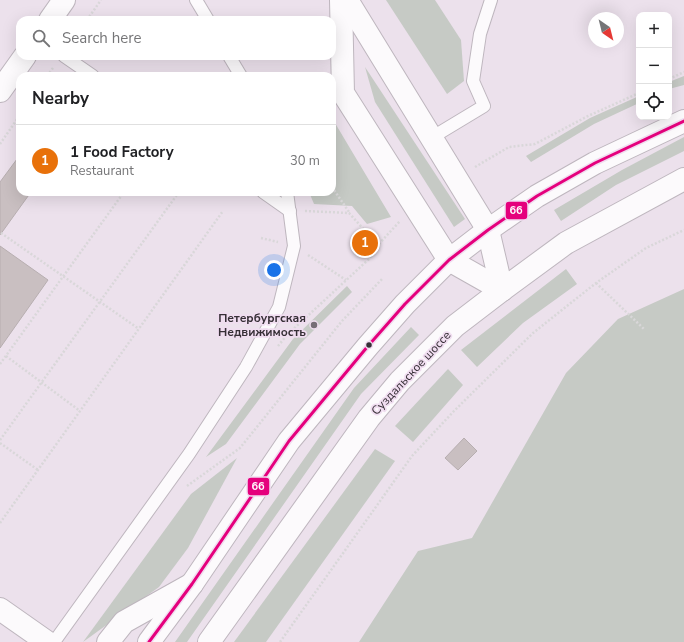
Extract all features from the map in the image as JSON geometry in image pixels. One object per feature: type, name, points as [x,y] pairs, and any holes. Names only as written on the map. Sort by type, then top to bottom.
[{"type":"main road","points":[[53,16],[64,0]]},
{"type":"main road","points":[[341,0],[343,93],[449,260],[502,290]]},
{"type":"main road","points":[[347,0],[488,230],[502,290]]},
{"type":"main road","points":[[0,91],[22,60]]},
{"type":"main road","points":[[149,642],[192,584],[289,441],[405,304],[449,260],[488,230],[537,196],[595,163],[684,121]]},
{"type":"main road","name":"Суздальское шоссе","points":[[210,642],[369,418],[400,381],[455,326],[566,243],[684,179]]},
{"type":"main road","points":[[108,642],[124,622],[192,584]]},
{"type":"main road","points":[[0,609],[47,642]]},
{"type":"lane","points":[[196,0],[206,16]]},
{"type":"lane","points":[[431,138],[484,106],[473,81],[480,34],[491,0]]},
{"type":"lane","points":[[70,60],[87,72]]},
{"type":"lane","points":[[231,60],[239,72]]},
{"type":"lane","points":[[269,196],[290,211]]},
{"type":"lane","points":[[54,642],[189,454],[246,367],[279,307],[294,246],[288,196]]},
{"type":"path","points":[[90,16],[100,0]]},
{"type":"path","points":[[672,78],[684,72]]},
{"type":"path","points":[[457,179],[509,147],[535,144],[636,94]]},
{"type":"path","points":[[0,144],[16,121]]},
{"type":"path","points":[[336,193],[349,213],[378,245]]},
{"type":"path","points":[[0,364],[121,196]]},
{"type":"path","points":[[0,440],[175,196]]},
{"type":"path","points":[[274,352],[287,335],[369,259],[378,245],[393,228],[416,208]]},
{"type":"path","points":[[0,523],[223,210]]},
{"type":"path","points":[[290,211],[349,213]]},
{"type":"path","points":[[280,642],[412,456],[533,333],[596,283],[646,248],[684,230]]},
{"type":"path","points":[[1,233],[139,329]]},
{"type":"path","points":[[181,491],[240,448],[342,321],[383,278]]},
{"type":"path","points":[[596,283],[644,329]]},
{"type":"path","points":[[6,356],[80,411]]},
{"type":"path","points":[[0,443],[38,470]]},
{"type":"shaded area","points":[[386,0],[435,0],[461,40],[464,81],[447,94]]},
{"type":"shaded area","points":[[365,67],[465,219],[454,227],[375,102]]},
{"type":"shaded area","points":[[684,76],[684,85],[672,88],[672,81]]},
{"type":"shaded area","points":[[636,97],[636,104],[594,124],[531,162],[526,156],[590,118]]},
{"type":"shaded area","points":[[336,125],[391,217],[367,224],[352,206],[314,204],[311,196],[336,196]]},
{"type":"shaded area","points":[[684,137],[684,151],[616,185],[561,221],[554,210],[622,170]]},
{"type":"shaded area","points":[[566,269],[577,284],[523,323],[477,367],[461,350]]},
{"type":"shaded area","points":[[347,286],[352,292],[300,344],[226,444],[206,457],[293,339]]},
{"type":"shaded area","points":[[684,289],[684,642],[359,642],[418,551],[472,538],[566,373],[618,319]]},
{"type":"shaded area","points":[[411,327],[419,335],[361,394],[187,642],[175,642],[354,388]]},
{"type":"shaded area","points":[[448,369],[463,385],[413,442],[395,426]]},
{"type":"shaded area","points":[[375,449],[395,461],[266,642],[234,642]]},
{"type":"shaded area","points":[[237,458],[188,548],[159,587],[83,642],[191,494]]},
{"type":"building","points":[[16,160],[16,196],[28,196],[0,235],[0,182]]},
{"type":"building","points":[[0,246],[48,280],[0,348]]},
{"type":"building","points":[[464,438],[477,451],[458,470],[445,458]]},
{"type":"transit line","name":"66","points":[[149,642],[192,584],[289,441],[405,304],[449,260],[488,230],[537,196],[595,163],[684,121]]},
{"type":"place","name":"1 Food Factory","points":[[365,243]]},
{"type":"place","name":"Петербургская Недвижимость","points":[[314,325]]}]
